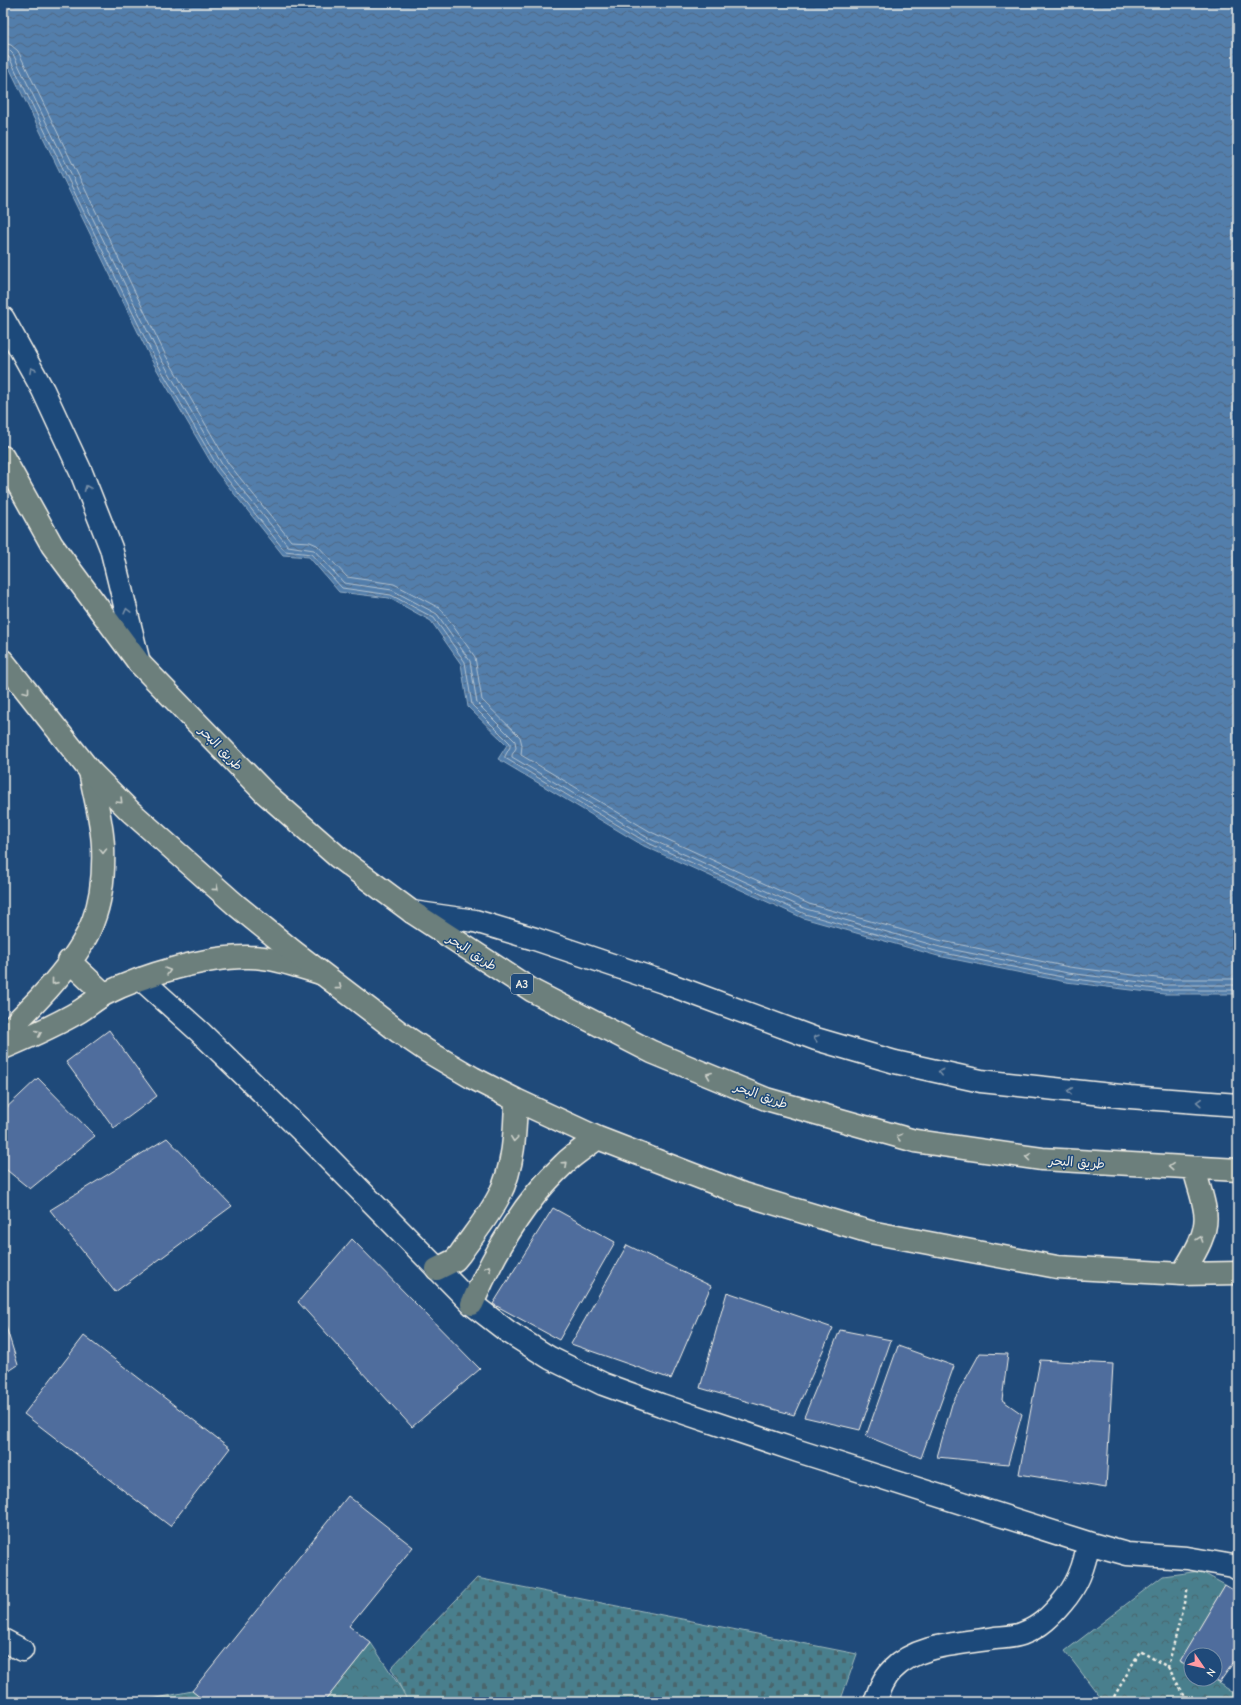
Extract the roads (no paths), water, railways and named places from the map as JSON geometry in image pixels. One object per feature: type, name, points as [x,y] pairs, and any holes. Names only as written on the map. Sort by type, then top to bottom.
[{"type":"main road","name":"طريق البحر","points":[[3,457],[52,545],[139,663],[265,793],[338,856],[412,912],[532,990],[652,1052],[766,1099],[915,1141],[1042,1159],[1238,1170]]},
{"type":"main road","points":[[3,661],[90,771],[130,811],[236,905],[320,973],[427,1052],[516,1100],[598,1138],[743,1194],[870,1232],[1057,1267],[1182,1274],[1238,1273]]},
{"type":"main road","points":[[3,1035],[46,991],[83,942],[93,922],[100,899],[103,845],[90,771]]},
{"type":"main road","points":[[3,1048],[48,1029],[80,1011],[104,994],[141,979],[174,969],[224,958],[250,957],[269,958],[320,973]]},
{"type":"main road","points":[[69,961],[104,994]]},
{"type":"main road","points":[[437,1269],[455,1260],[499,1196],[506,1180],[511,1158],[516,1100]]},
{"type":"main road","points":[[472,1304],[488,1268],[532,1199],[564,1163],[598,1138]]},
{"type":"main road","points":[[1182,1274],[1194,1255],[1200,1241],[1204,1225],[1205,1212],[1194,1168]]},
{"type":"street","points":[[3,318],[46,397],[80,472],[111,548],[139,663]]},
{"type":"street","points":[[412,912],[475,921],[535,938],[663,982],[816,1039],[895,1062],[981,1081],[1130,1097],[1238,1105]]},
{"type":"street","points":[[141,979],[200,1032],[306,1135],[472,1304],[507,1331],[543,1354],[603,1384],[798,1452],[1088,1543],[1127,1554],[1151,1554],[1195,1559],[1233,1566],[1238,1569]]},
{"type":"street","points":[[875,1702],[882,1683],[891,1670],[912,1656],[926,1650],[945,1646],[1023,1634],[1037,1627],[1050,1617],[1070,1593],[1083,1567],[1088,1543]]},
{"type":"street","points":[[3,1640],[22,1650]]},
{"type":"water","points":[[3,3],[1238,3],[1238,994],[1164,994],[1066,982],[938,956],[803,918],[644,846],[498,759],[507,745],[468,707],[461,664],[431,621],[389,598],[339,592],[309,557],[283,555],[216,471],[153,363],[3,55]]}]
